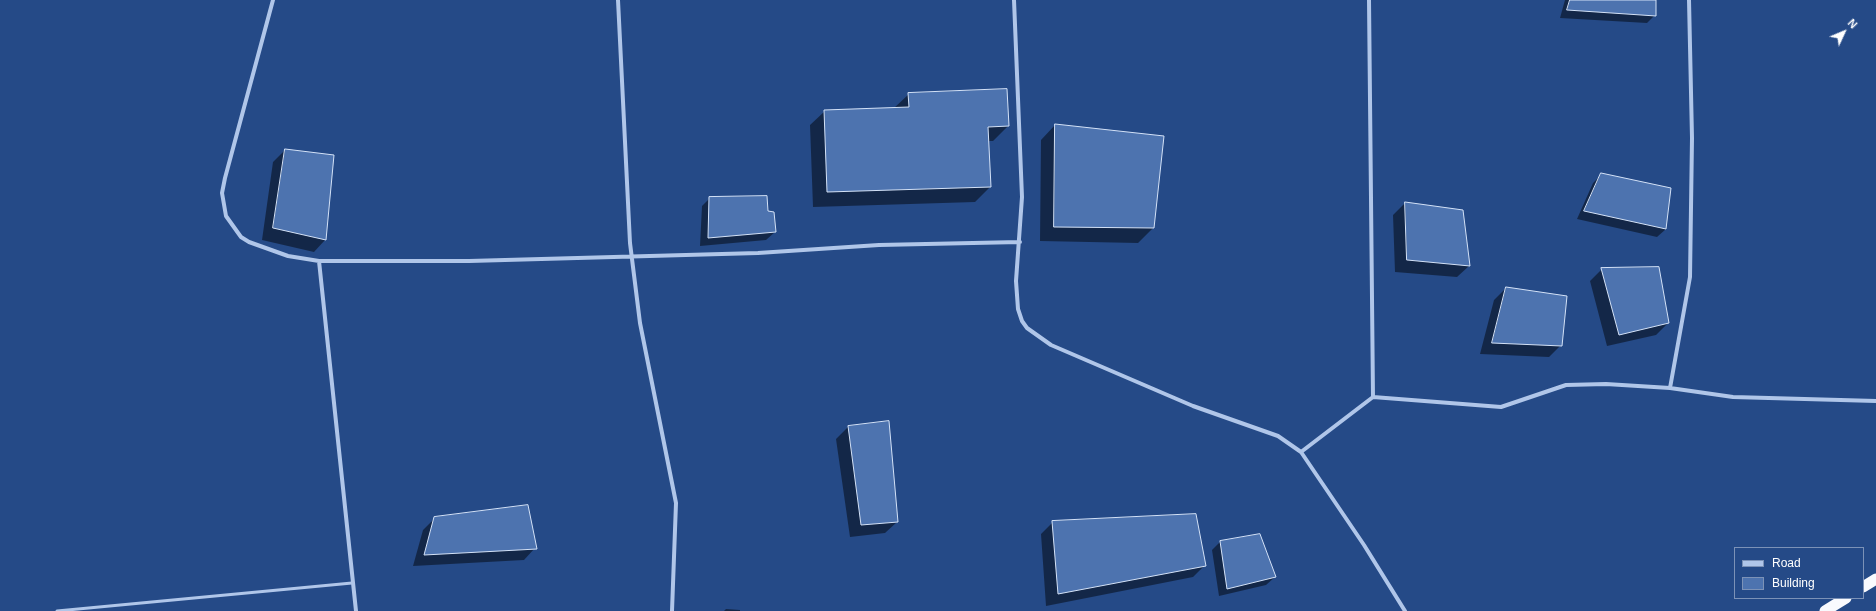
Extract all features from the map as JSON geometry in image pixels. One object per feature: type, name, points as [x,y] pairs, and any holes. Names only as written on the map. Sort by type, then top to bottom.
[{"type":"highway","points":[[1864,586],[1876,579]]},
{"type":"highway","points":[[1825,611],[1844,599]]},
{"type":"street","points":[[273,0],[222,193],[226,216],[232,226],[242,237],[249,242],[288,256],[319,261],[469,261],[758,253],[880,245],[1020,242]]},
{"type":"street","points":[[618,0],[625,167],[632,257],[640,323],[676,503],[672,611]]},
{"type":"street","points":[[1014,0],[1022,197],[1020,242],[1016,281],[1018,309],[1027,328],[1051,345],[1193,406],[1278,436],[1301,452],[1364,545],[1405,611]]},
{"type":"street","points":[[1369,0],[1373,398]]},
{"type":"street","points":[[1670,388],[1690,277],[1692,138],[1689,0]]},
{"type":"street","points":[[319,261],[356,611]]},
{"type":"street","points":[[1301,452],[1373,398],[1501,407],[1566,385],[1606,384],[1670,388],[1733,397],[1876,401]]},
{"type":"lane","points":[[57,611],[352,583]]},
{"type":"building","points":[[1570,0],[1656,0],[1656,16],[1567,10]]},
{"type":"building","points":[[1007,89],[1009,126],[988,127],[991,187],[827,192],[824,110],[909,107],[908,93]]},
{"type":"building","points":[[1055,124],[1164,136],[1154,228],[1054,227]]},
{"type":"building","points":[[285,149],[334,155],[326,240],[273,228]]},
{"type":"building","points":[[1601,173],[1671,188],[1666,229],[1584,211]]},
{"type":"building","points":[[767,196],[768,211],[774,212],[776,232],[708,238],[709,197]]},
{"type":"building","points":[[1405,202],[1463,210],[1470,266],[1407,260]]},
{"type":"building","points":[[1659,267],[1669,323],[1619,335],[1601,268]]},
{"type":"building","points":[[1506,287],[1567,296],[1562,346],[1492,343]]},
{"type":"building","points":[[889,421],[898,522],[861,525],[848,426]]},
{"type":"building","points":[[528,505],[537,549],[424,555],[434,517]]},
{"type":"building","points":[[1196,514],[1206,566],[1058,594],[1052,521]]},
{"type":"building","points":[[1260,534],[1276,577],[1227,589],[1220,541]]}]
